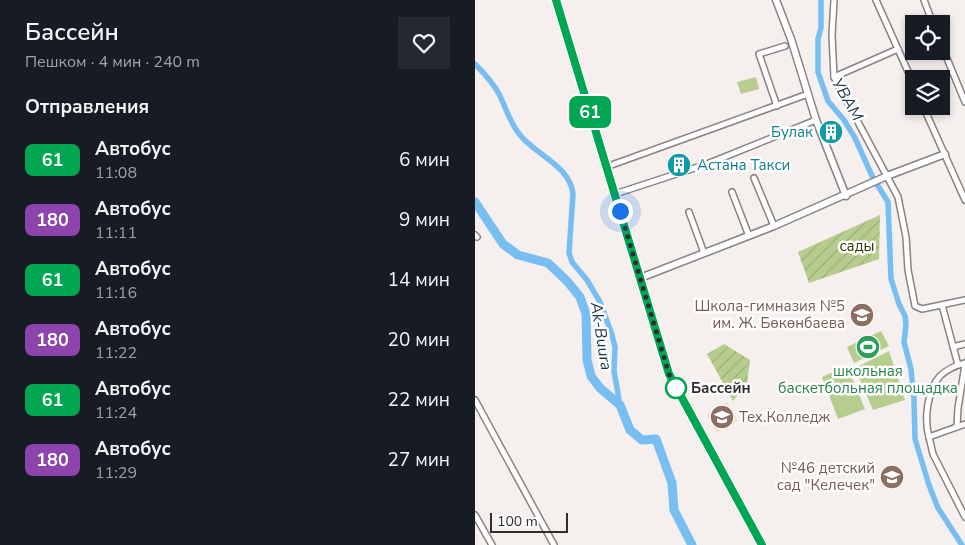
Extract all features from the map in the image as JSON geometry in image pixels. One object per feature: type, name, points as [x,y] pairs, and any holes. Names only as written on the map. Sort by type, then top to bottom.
[{"type":"main road","points":[[556,0],[669,374],[762,545]]},
{"type":"street","points":[[776,0],[791,39],[816,120],[846,196]]},
{"type":"street","points":[[834,0],[835,77],[885,177],[898,197],[907,237],[908,270],[915,306],[922,309],[965,300]]},
{"type":"street","points":[[876,0],[907,70]]},
{"type":"street","points":[[924,0],[930,15]]},
{"type":"street","points":[[777,106],[759,54],[785,46]]},
{"type":"street","points":[[835,77],[898,49]]},
{"type":"street","points":[[948,60],[965,102]]},
{"type":"street","points":[[606,167],[808,94]]},
{"type":"street","points":[[927,115],[965,200]]},
{"type":"street","points":[[615,194],[707,164],[816,120]]},
{"type":"street","points":[[640,278],[774,226],[846,196],[885,177],[945,154]]},
{"type":"street","points":[[754,178],[774,226]]},
{"type":"street","points":[[732,192],[749,236]]},
{"type":"street","points":[[689,212],[704,253]]},
{"type":"street","points":[[942,305],[958,365]]},
{"type":"street","points":[[953,347],[965,344]]},
{"type":"street","points":[[957,426],[965,364],[958,365],[940,376],[932,391],[926,417],[926,427],[933,454],[965,517]]},
{"type":"street","points":[[475,400],[554,545]]},
{"type":"street","points":[[929,437],[965,424]]},
{"type":"street","points":[[475,515],[492,545]]},
{"type":"shaded area","name":"Тех.Колледж","points":[[727,402],[737,421],[717,433],[706,414]]},
{"type":"green space","points":[[756,77],[759,89],[741,94],[737,82]]},
{"type":"green space","name":"сады","points":[[880,215],[879,259],[809,283],[798,252]]},
{"type":"green space","name":"школьная баскетбольная площадка","points":[[881,331],[889,346],[854,363],[847,347]]},
{"type":"green space","points":[[724,344],[750,360],[747,384],[733,401],[707,354]]},
{"type":"green space","points":[[889,351],[905,400],[873,410],[855,368]]},
{"type":"green space","points":[[847,366],[865,409],[838,419],[822,377]]},
{"type":"waterway","name":"УВАМ","points":[[821,0],[818,72],[828,101],[844,120],[855,138],[873,178],[888,202],[891,279],[905,316],[904,342],[911,369],[915,439],[938,508],[962,545]]},
{"type":"waterway","points":[[475,64],[497,90],[520,135],[559,168],[571,184],[573,194],[569,253],[572,262],[587,280],[600,302],[612,335],[615,347],[614,371],[620,405]]},
{"type":"waterway","name":"Ak-Buura","points":[[475,202],[503,244],[518,255],[548,263],[580,297],[586,314],[587,360],[591,376],[600,388],[620,405],[630,430],[642,440],[656,439],[672,483],[674,510],[692,545]]},
{"type":"bus line","name":"61","points":[[556,0],[669,374],[762,545]]},
{"type":"place","name":"Булак","points":[[831,132]]},
{"type":"place","name":"Астана Такси","points":[[679,165]]},
{"type":"place","name":"Школа-гимназия №5 им. Ж. Бөкөнбаева","points":[[862,315]]},
{"type":"place","name":"школьная баскетбольная площадка","points":[[868,347]]},
{"type":"place","name":"Бассейн","points":[[676,388]]},
{"type":"place","name":"Тех.Колледж","points":[[722,417]]},
{"type":"place","name":"№46 детский сад \"Келечек\"","points":[[892,477]]},
{"type":"route","points":[[620,211],[669,374],[676,388]]}]
